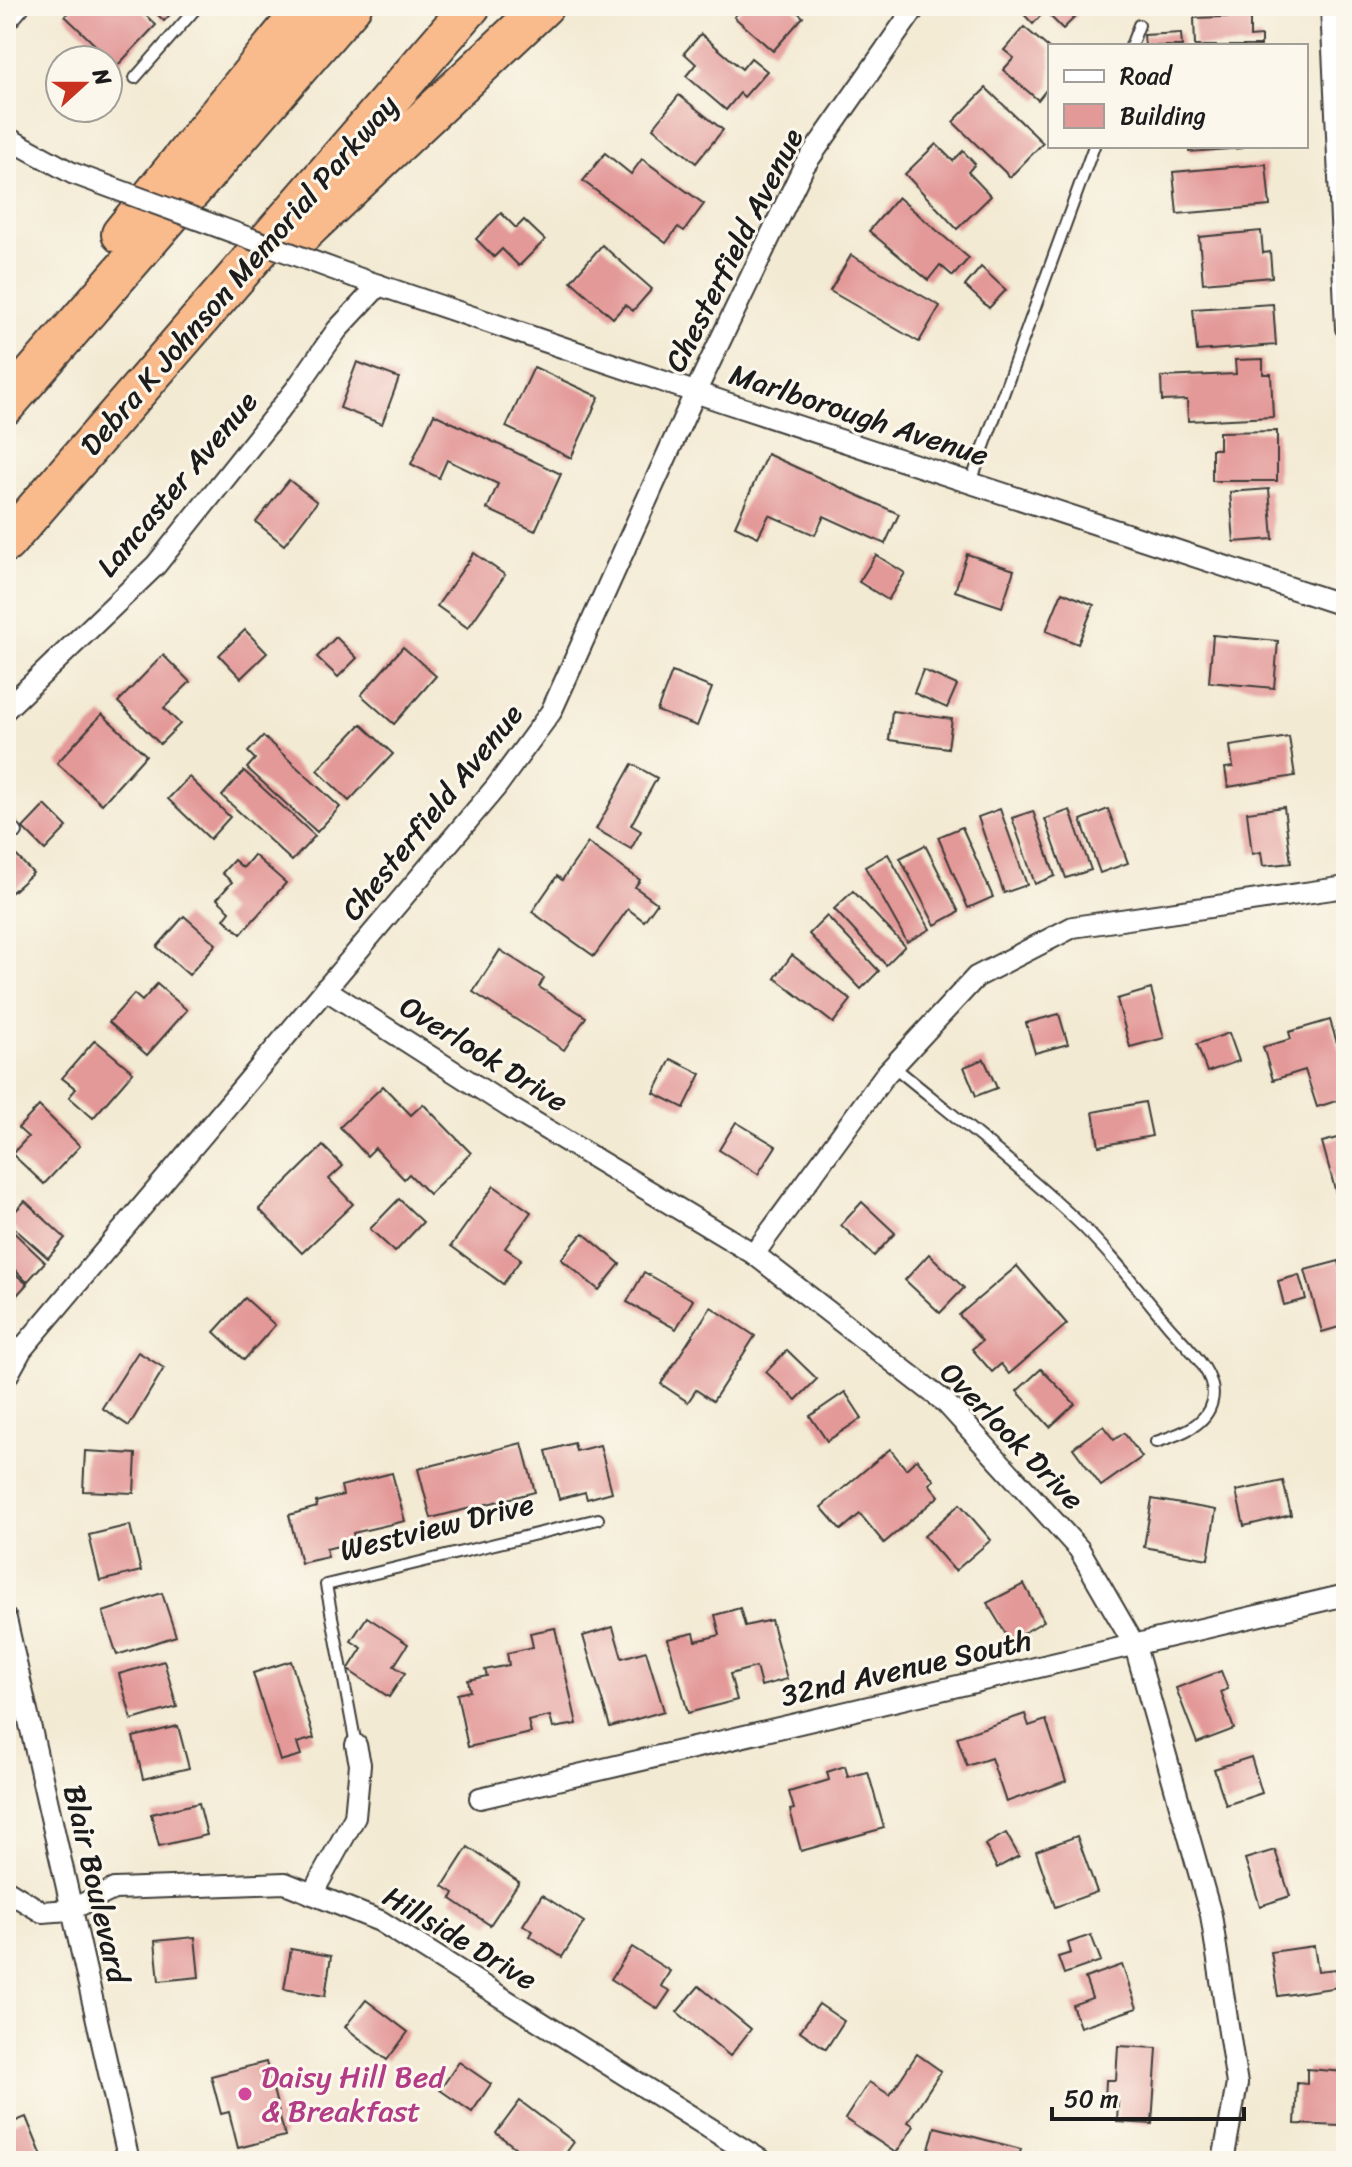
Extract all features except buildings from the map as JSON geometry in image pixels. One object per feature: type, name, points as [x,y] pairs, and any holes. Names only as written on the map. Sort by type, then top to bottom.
[{"type":"highway","points":[[6,375],[306,6]]},
{"type":"highway","points":[[6,405],[352,6]]},
{"type":"highway","name":"Debra K Johnson Memorial Parkway","points":[[6,543],[471,6]]},
{"type":"highway","points":[[146,382],[544,6]]},
{"type":"street","points":[[6,21],[19,6]]},
{"type":"street","name":"Chesterfield Avenue","points":[[6,1378],[22,1349],[496,787],[551,712],[695,393],[804,166],[916,6]]},
{"type":"street","points":[[1331,6],[1346,328]]},
{"type":"street","name":"Marlborough Avenue","points":[[6,137],[72,173],[355,277],[695,393],[1346,606]]},
{"type":"street","name":"Lancaster Avenue","points":[[6,709],[156,565],[296,389],[337,330],[379,285]]},
{"type":"street","points":[[754,1254],[893,1066],[976,977],[1073,927],[1346,887]]},
{"type":"street","name":"Overlook Drive","points":[[325,989],[509,1107],[754,1254],[945,1402],[1079,1549],[1135,1646],[1211,1915],[1237,2084],[1223,2161]]},
{"type":"street","name":"32nd Avenue South","points":[[480,1798],[1346,1595]]},
{"type":"street","name":"Blair Boulevard","points":[[6,1619],[129,2161]]},
{"type":"street","name":"Westview Drive","points":[[312,1894],[355,1817],[360,1764],[356,1745]]},
{"type":"street","name":"Hillside Drive","points":[[70,1910],[114,1889],[285,1883],[380,1921],[762,2161]]},
{"type":"street","points":[[6,1890],[42,1912],[70,1910]]},
{"type":"lane","points":[[135,78],[198,6]]},
{"type":"lane","points":[[1132,44],[1139,25]]},
{"type":"lane","points":[[971,482],[1093,148]]},
{"type":"lane","points":[[6,818],[17,832]]},
{"type":"lane","points":[[893,1066],[1078,1222],[1208,1375],[1213,1400],[1201,1421],[1185,1432],[1156,1442]]},
{"type":"lane","name":"Westview Drive","points":[[356,1745],[326,1585],[598,1519]]},
{"type":"place","name":"Daisy Hill Bed & Breakfast","points":[[245,2094]]}]
